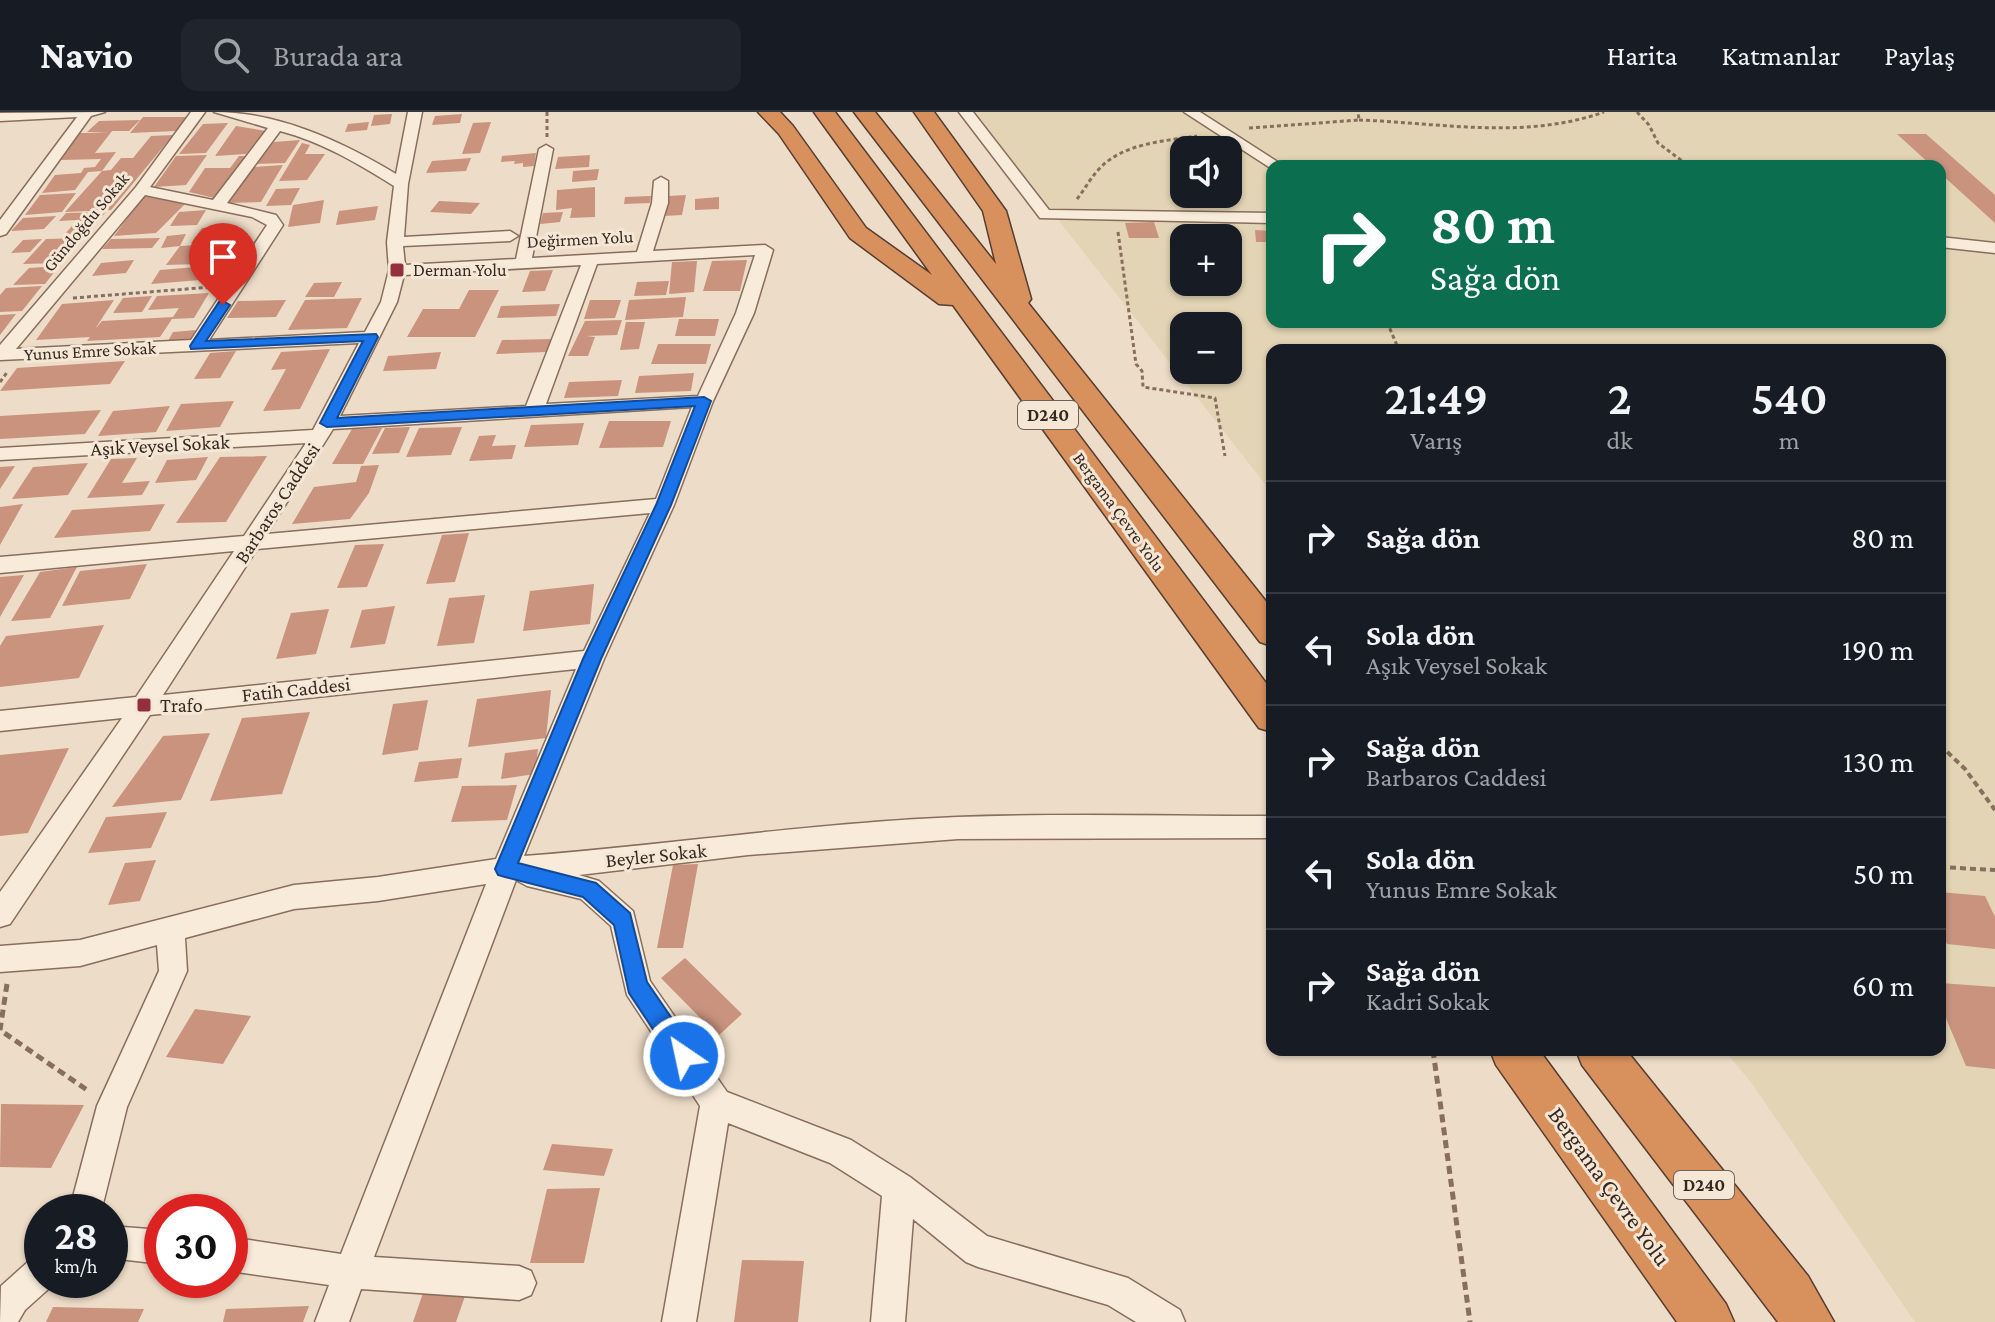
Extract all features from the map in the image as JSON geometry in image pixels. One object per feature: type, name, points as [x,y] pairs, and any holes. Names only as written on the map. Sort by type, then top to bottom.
[{"type":"highway","points":[[768,112],[786,130],[858,233],[979,322]]},
{"type":"highway","name":"Bergama Çevre Yolu","points":[[824,112],[1266,710]]},
{"type":"highway","name":"D240","points":[[864,112],[1266,625]]},
{"type":"highway","points":[[924,112],[994,211],[1023,316]]},
{"type":"highway","name":"Bergama Çevre Yolu","points":[[1516,1056],[1708,1322]]},
{"type":"highway","name":"D240","points":[[1603,1056],[1790,1294],[1808,1322]]},
{"type":"street","points":[[0,117],[100,112]]},
{"type":"street","name":"Gündoğdu Sokak","points":[[0,355],[141,190],[198,112]]},
{"type":"street","points":[[221,112],[310,135],[357,157],[401,184]]},
{"type":"street","name":"Barbaros Caddesi","points":[[0,915],[251,543],[324,429],[372,337],[389,302],[397,270],[395,242],[401,184],[415,112]]},
{"type":"street","points":[[966,112],[1045,215],[1266,218]]},
{"type":"street","points":[[1191,112],[1268,160]]},
{"type":"street","points":[[0,231],[87,113]]},
{"type":"street","points":[[218,204],[277,126]]},
{"type":"street","points":[[523,263],[546,149]]},
{"type":"street","points":[[644,256],[660,203],[661,181]]},
{"type":"street","points":[[141,190],[218,204],[271,218],[275,225],[196,346]]},
{"type":"street","points":[[395,242],[510,236]]},
{"type":"street","points":[[1946,243],[1995,248]]},
{"type":"street","name":"Değirmen Yolu","points":[[397,270],[765,250],[745,313],[704,401]]},
{"type":"street","points":[[533,413],[591,259]]},
{"type":"street","name":"Yunus Emre Sokak","points":[[0,355],[372,337]]},
{"type":"street","points":[[332,1322],[505,869],[592,659],[664,505],[704,401]]},
{"type":"street","name":"Aşık Veysel Sokak","points":[[0,454],[704,401]]},
{"type":"street","points":[[0,565],[664,505]]},
{"type":"street","name":"Fatih Caddesi","points":[[0,721],[592,659]]},
{"type":"street","name":"Beyler Sokak","points":[[6,959],[80,953],[294,897],[378,889],[505,869],[631,859],[748,844],[958,828],[1266,827]]},
{"type":"street","points":[[505,869],[589,889],[623,920],[637,986],[716,1103],[840,1151],[899,1188],[978,1250],[1116,1290],[1168,1322]]},
{"type":"street","points":[[90,1194],[112,1106],[173,971],[170,927]]},
{"type":"street","points":[[679,1322],[716,1103]]},
{"type":"street","points":[[888,1322],[899,1188]]},
{"type":"street","points":[[248,1257],[351,1272],[519,1283]]},
{"type":"street","points":[[0,1321],[13,1298],[24,1288]]},
{"type":"path","points":[[546,149],[547,112]]},
{"type":"path","points":[[1358,112],[1359,120]]},
{"type":"path","points":[[1076,199],[1113,157],[1132,149],[1223,130],[1359,120],[1510,127],[1575,121],[1604,112]]},
{"type":"path","points":[[1637,112],[1649,125],[1658,143],[1681,160]]},
{"type":"path","points":[[1115,216],[1136,364],[1142,371],[1143,387],[1156,393],[1199,392],[1215,398],[1225,456]]},
{"type":"path","points":[[47,300],[237,285]]},
{"type":"path","points":[[1946,751],[1965,769],[1995,810]]},
{"type":"path","points":[[1946,867],[1995,870]]},
{"type":"path","points":[[6,959],[0,1030],[51,1068],[112,1106]]},
{"type":"path","points":[[1434,1056],[1470,1322]]},
{"type":"shaded area","points":[[974,112],[1995,112],[1995,1322],[1915,1322],[1751,1082],[1729,1056],[1946,1056],[1946,344],[1266,344],[1266,485],[1187,384],[1242,384],[1242,312],[1170,312],[1170,363]]},
{"type":"building","points":[[392,114],[390,124],[371,126],[374,115]]},
{"type":"building","points":[[462,114],[460,123],[432,125],[435,116]]},
{"type":"building","points":[[143,117],[188,117],[176,131],[130,133]]},
{"type":"building","points":[[140,120],[129,131],[112,131],[95,153],[116,152],[102,171],[88,172],[75,190],[42,193],[55,175],[81,173],[84,168],[95,167],[101,159],[61,160],[80,133],[110,133],[87,132],[99,121]]},
{"type":"building","points":[[369,122],[367,130],[345,132],[348,124]]},
{"type":"building","points":[[491,122],[480,153],[462,154],[473,123]]},
{"type":"building","points":[[228,123],[206,153],[179,154],[203,124]]},
{"type":"building","points":[[236,126],[266,131],[246,154],[215,156]]},
{"type":"building","points":[[1897,134],[1926,134],[1995,195],[1995,223],[1946,178],[1946,160],[1925,160]]},
{"type":"building","points":[[173,135],[111,210],[65,212],[102,171],[111,170],[121,158],[133,158],[151,136]]},
{"type":"building","points":[[300,140],[285,163],[255,164],[274,142]]},
{"type":"building","points":[[302,143],[310,145],[305,154],[325,154],[307,180],[279,181]]},
{"type":"building","points":[[536,153],[534,166],[523,167],[523,163],[514,164],[515,161],[501,162],[502,156]]},
{"type":"building","points":[[207,155],[186,185],[154,187],[176,156]]},
{"type":"building","points":[[590,155],[589,167],[555,169],[558,157]]},
{"type":"building","points":[[239,156],[250,156],[214,198],[189,192],[205,168],[230,168]]},
{"type":"building","points":[[471,158],[466,171],[426,173],[432,161]]},
{"type":"building","points":[[283,165],[261,202],[227,203],[254,167]]},
{"type":"building","points":[[599,169],[597,180],[572,182],[573,171]]},
{"type":"building","points":[[595,187],[595,217],[570,218],[572,208],[556,210],[557,190]]},
{"type":"building","points":[[300,188],[291,205],[266,206],[276,189]]},
{"type":"building","points":[[76,193],[62,212],[25,215],[40,195]]},
{"type":"building","points":[[686,195],[682,215],[664,216],[669,196]]},
{"type":"building","points":[[144,196],[185,204],[156,233],[114,236]]},
{"type":"building","points":[[651,196],[650,203],[624,204],[625,197]]},
{"type":"building","points":[[719,197],[719,209],[695,210],[695,199]]},
{"type":"building","points":[[324,200],[320,223],[288,227],[293,205]]},
{"type":"building","points":[[439,201],[480,203],[471,214],[430,212]]},
{"type":"building","points":[[378,206],[375,220],[336,225],[339,211]]},
{"type":"building","points":[[206,210],[197,225],[170,226],[179,212]]},
{"type":"building","points":[[106,212],[86,234],[65,234],[77,220],[59,221],[66,213]]},
{"type":"building","points":[[563,212],[560,222],[540,224],[543,213]]},
{"type":"building","points":[[56,216],[44,229],[11,231],[23,218]]},
{"type":"building","points":[[1154,222],[1159,238],[1129,238],[1125,223]]},
{"type":"building","points":[[229,226],[218,242],[191,243],[202,228]]},
{"type":"building","points":[[1255,230],[1266,231],[1266,242],[1256,242]]},
{"type":"building","points":[[186,234],[180,246],[161,248],[167,236]]},
{"type":"building","points":[[83,238],[60,263],[23,264],[46,239]]},
{"type":"building","points":[[160,238],[152,248],[102,249],[111,239]]},
{"type":"building","points":[[42,239],[30,252],[11,253],[23,240]]},
{"type":"building","points":[[243,243],[230,263],[166,265],[180,246]]},
{"type":"building","points":[[134,260],[126,273],[92,276],[101,263]]},
{"type":"building","points":[[747,260],[740,291],[703,291],[712,261]]},
{"type":"building","points":[[697,261],[694,292],[669,294],[672,262]]},
{"type":"building","points":[[232,264],[225,278],[151,284],[160,270]]},
{"type":"building","points":[[59,266],[45,284],[13,285],[29,268]]},
{"type":"building","points":[[553,270],[545,291],[522,292],[530,271]]},
{"type":"building","points":[[669,281],[666,295],[634,296],[637,282]]},
{"type":"building","points":[[342,282],[334,297],[305,297],[314,283]]},
{"type":"building","points":[[42,286],[22,311],[0,312],[0,295],[6,288]]},
{"type":"building","points":[[469,290],[499,290],[475,337],[407,337],[423,309],[459,309]]},
{"type":"building","points":[[209,293],[194,318],[172,319],[160,337],[36,340],[62,304],[114,300],[95,329],[102,321],[173,317],[179,308],[148,310],[157,296]]},
{"type":"building","points":[[152,296],[142,312],[113,313],[123,298]]},
{"type":"building","points":[[686,297],[683,317],[625,320],[629,300]]},
{"type":"building","points":[[362,298],[347,328],[288,330],[305,300]]},
{"type":"building","points":[[286,300],[276,317],[227,318],[238,301]]},
{"type":"building","points":[[590,300],[621,300],[615,318],[584,319]]},
{"type":"building","points":[[560,304],[556,316],[497,318],[501,306]]},
{"type":"building","points":[[16,314],[0,335],[0,315]]},
{"type":"building","points":[[679,319],[719,319],[715,336],[675,336]]},
{"type":"building","points":[[622,320],[617,335],[586,336],[595,337],[588,356],[568,356],[585,321]]},
{"type":"building","points":[[626,322],[645,322],[639,349],[620,350]]},
{"type":"building","points":[[196,330],[191,339],[168,341],[173,332]]},
{"type":"building","points":[[551,339],[546,352],[496,354],[502,340]]},
{"type":"building","points":[[658,344],[711,344],[706,364],[651,364]]},
{"type":"building","points":[[330,349],[300,409],[263,411],[286,369],[271,370],[281,352]]},
{"type":"building","points":[[236,351],[220,378],[194,379],[210,353]]},
{"type":"building","points":[[441,352],[436,369],[383,371],[388,356]]},
{"type":"building","points":[[125,361],[110,384],[0,391],[17,368]]},
{"type":"building","points":[[694,373],[691,391],[635,393],[639,376]]},
{"type":"building","points":[[622,380],[618,396],[564,398],[569,382]]},
{"type":"building","points":[[234,401],[220,427],[166,431],[181,404]]},
{"type":"building","points":[[170,406],[156,432],[98,436],[113,411]]},
{"type":"building","points":[[101,410],[85,434],[0,439],[0,416]]},
{"type":"building","points":[[609,421],[671,421],[663,447],[599,448]]},
{"type":"building","points":[[584,423],[578,445],[524,447],[531,425]]},
{"type":"building","points":[[410,427],[399,453],[372,454],[385,428]]},
{"type":"building","points":[[462,427],[451,455],[406,457],[419,428]]},
{"type":"building","points":[[382,428],[363,464],[332,464],[352,429]]},
{"type":"building","points":[[496,435],[492,446],[516,445],[512,459],[469,461],[479,436]]},
{"type":"building","points":[[267,456],[226,522],[176,523],[220,457]]},
{"type":"building","points":[[208,457],[196,480],[155,483],[167,460]]},
{"type":"building","points":[[137,458],[122,483],[150,481],[142,495],[87,498],[111,459]]},
{"type":"building","points":[[88,463],[68,495],[12,499],[33,467]]},
{"type":"building","points":[[379,465],[369,493],[350,519],[292,524],[314,487],[356,482],[361,466]]},
{"type":"building","points":[[15,466],[0,489],[0,467]]},
{"type":"building","points":[[23,504],[0,545],[0,507]]},
{"type":"building","points":[[165,504],[150,531],[54,538],[72,510]]},
{"type":"building","points":[[469,533],[455,582],[426,584],[442,535]]},
{"type":"building","points":[[384,544],[367,587],[337,588],[355,545]]},
{"type":"building","points":[[147,564],[130,599],[62,606],[80,571]]},
{"type":"building","points":[[77,567],[50,618],[11,621],[40,572]]},
{"type":"building","points":[[24,575],[0,617],[0,577]]},
{"type":"building","points":[[594,584],[590,624],[523,631],[530,591]]},
{"type":"building","points":[[485,595],[474,643],[437,646],[449,598]]},
{"type":"building","points":[[395,606],[385,644],[350,648],[362,610]]},
{"type":"building","points":[[329,609],[316,654],[276,659],[291,613]]},
{"type":"building","points":[[104,625],[79,678],[0,687],[0,646],[6,636]]},
{"type":"building","points":[[551,690],[546,738],[468,747],[477,699]]},
{"type":"building","points":[[428,700],[418,750],[382,755],[393,704]]},
{"type":"building","points":[[310,712],[282,794],[210,801],[242,718]]},
{"type":"building","points":[[210,733],[181,800],[112,807],[163,736]]},
{"type":"building","points":[[69,748],[28,833],[0,836],[0,755]]},
{"type":"building","points":[[538,749],[535,774],[501,779],[505,753]]},
{"type":"building","points":[[462,758],[458,778],[414,782],[419,762]]},
{"type":"building","points":[[517,785],[507,820],[451,822],[462,786]]},
{"type":"building","points":[[167,812],[151,848],[88,853],[106,817]]},
{"type":"building","points":[[156,860],[140,901],[108,905],[125,863]]},
{"type":"building","points":[[698,864],[683,948],[657,948],[673,865]]},
{"type":"building","points":[[1946,893],[1985,896],[1995,917],[1995,949],[1947,944]]},
{"type":"building","points":[[685,958],[742,1014],[718,1036],[661,978]]},
{"type":"building","points":[[1946,983],[1995,987],[1995,1069],[1966,1066],[1946,1018]]},
{"type":"building","points":[[195,1009],[251,1016],[223,1064],[166,1057]]},
{"type":"building","points":[[1,1104],[84,1105],[51,1168],[0,1167]]},
{"type":"building","points":[[552,1144],[613,1149],[604,1176],[543,1170]]},
{"type":"building","points":[[600,1188],[584,1263],[530,1263],[547,1189]]},
{"type":"building","points":[[742,1260],[804,1261],[798,1322],[734,1322]]},
{"type":"building","points":[[423,1293],[465,1296],[456,1322],[413,1322]]},
{"type":"building","points":[[309,1306],[303,1322],[223,1322],[226,1309]]},
{"type":"building","points":[[53,1307],[144,1309],[138,1322],[46,1322]]},
{"type":"place","name":"Derman Yolu","points":[[397,270]]},
{"type":"place","name":"Trafo","points":[[144,705]]},
{"type":"route","points":[[223,305],[196,346],[372,337],[327,423],[704,401],[664,505],[592,659],[505,869],[589,889],[623,920],[637,986],[684,1056]]}]
